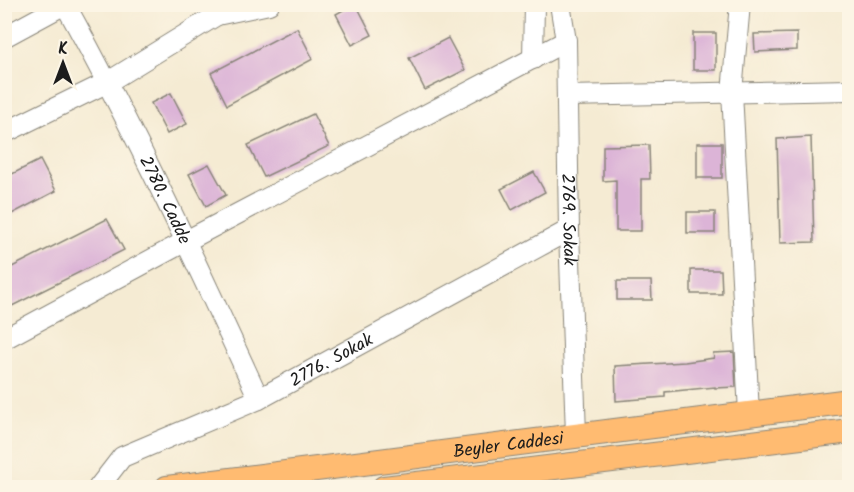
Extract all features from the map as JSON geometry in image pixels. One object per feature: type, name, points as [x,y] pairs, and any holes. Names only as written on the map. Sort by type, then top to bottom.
[{"type":"main road","name":"Beyler Caddesi","points":[[167,488],[849,401]]},
{"type":"main road","name":"Beyler Caddesi","points":[[399,487],[849,431]]},
{"type":"main road","points":[[576,435],[579,463]]},
{"type":"main road","points":[[399,487],[401,458]]},
{"type":"street","points":[[4,133],[108,82],[222,10],[269,4]]},
{"type":"street","points":[[533,58],[534,4]]},
{"type":"street","name":"2769. Sokak","points":[[560,4],[566,41],[576,435]]},
{"type":"street","points":[[740,4],[732,92],[749,413]]},
{"type":"street","points":[[4,37],[65,5]]},
{"type":"street","name":"2780. Cadde","points":[[65,5],[108,82],[186,241],[259,399]]},
{"type":"street","points":[[4,339],[566,41]]},
{"type":"street","points":[[567,96],[849,90]]},
{"type":"street","name":"2776. Sokak","points":[[98,488],[123,457],[259,399],[569,230]]},
{"type":"building","points":[[354,4],[372,35],[352,45],[336,14]]},
{"type":"building","points":[[297,28],[313,59],[227,105],[211,73]]},
{"type":"building","points":[[693,33],[716,33],[716,70],[693,70]]},
{"type":"building","points":[[797,33],[797,50],[755,52],[754,34]]},
{"type":"building","points":[[448,38],[465,70],[425,90],[409,58]]},
{"type":"building","points":[[171,93],[187,124],[167,134],[151,103]]},
{"type":"building","points":[[313,114],[329,146],[264,177],[248,145]]},
{"type":"building","points":[[811,137],[814,242],[780,243],[777,139]]},
{"type":"building","points":[[697,143],[722,143],[722,178],[697,178]]},
{"type":"building","points":[[649,145],[650,179],[641,179],[641,231],[616,231],[616,180],[603,181],[603,146]]},
{"type":"building","points":[[40,160],[56,191],[4,218],[4,178]]},
{"type":"building","points":[[209,164],[226,195],[206,206],[189,174]]},
{"type":"building","points":[[534,172],[545,192],[512,210],[501,189]]},
{"type":"building","points":[[687,212],[715,212],[715,233],[687,233]]},
{"type":"building","points":[[107,219],[124,250],[10,307],[4,297],[4,271]]},
{"type":"building","points":[[691,270],[721,270],[722,294],[691,294]]},
{"type":"building","points":[[617,281],[651,281],[652,300],[617,300]]},
{"type":"building","points":[[734,352],[736,387],[665,392],[665,397],[616,401],[615,366],[685,362],[714,358],[713,353]]}]
